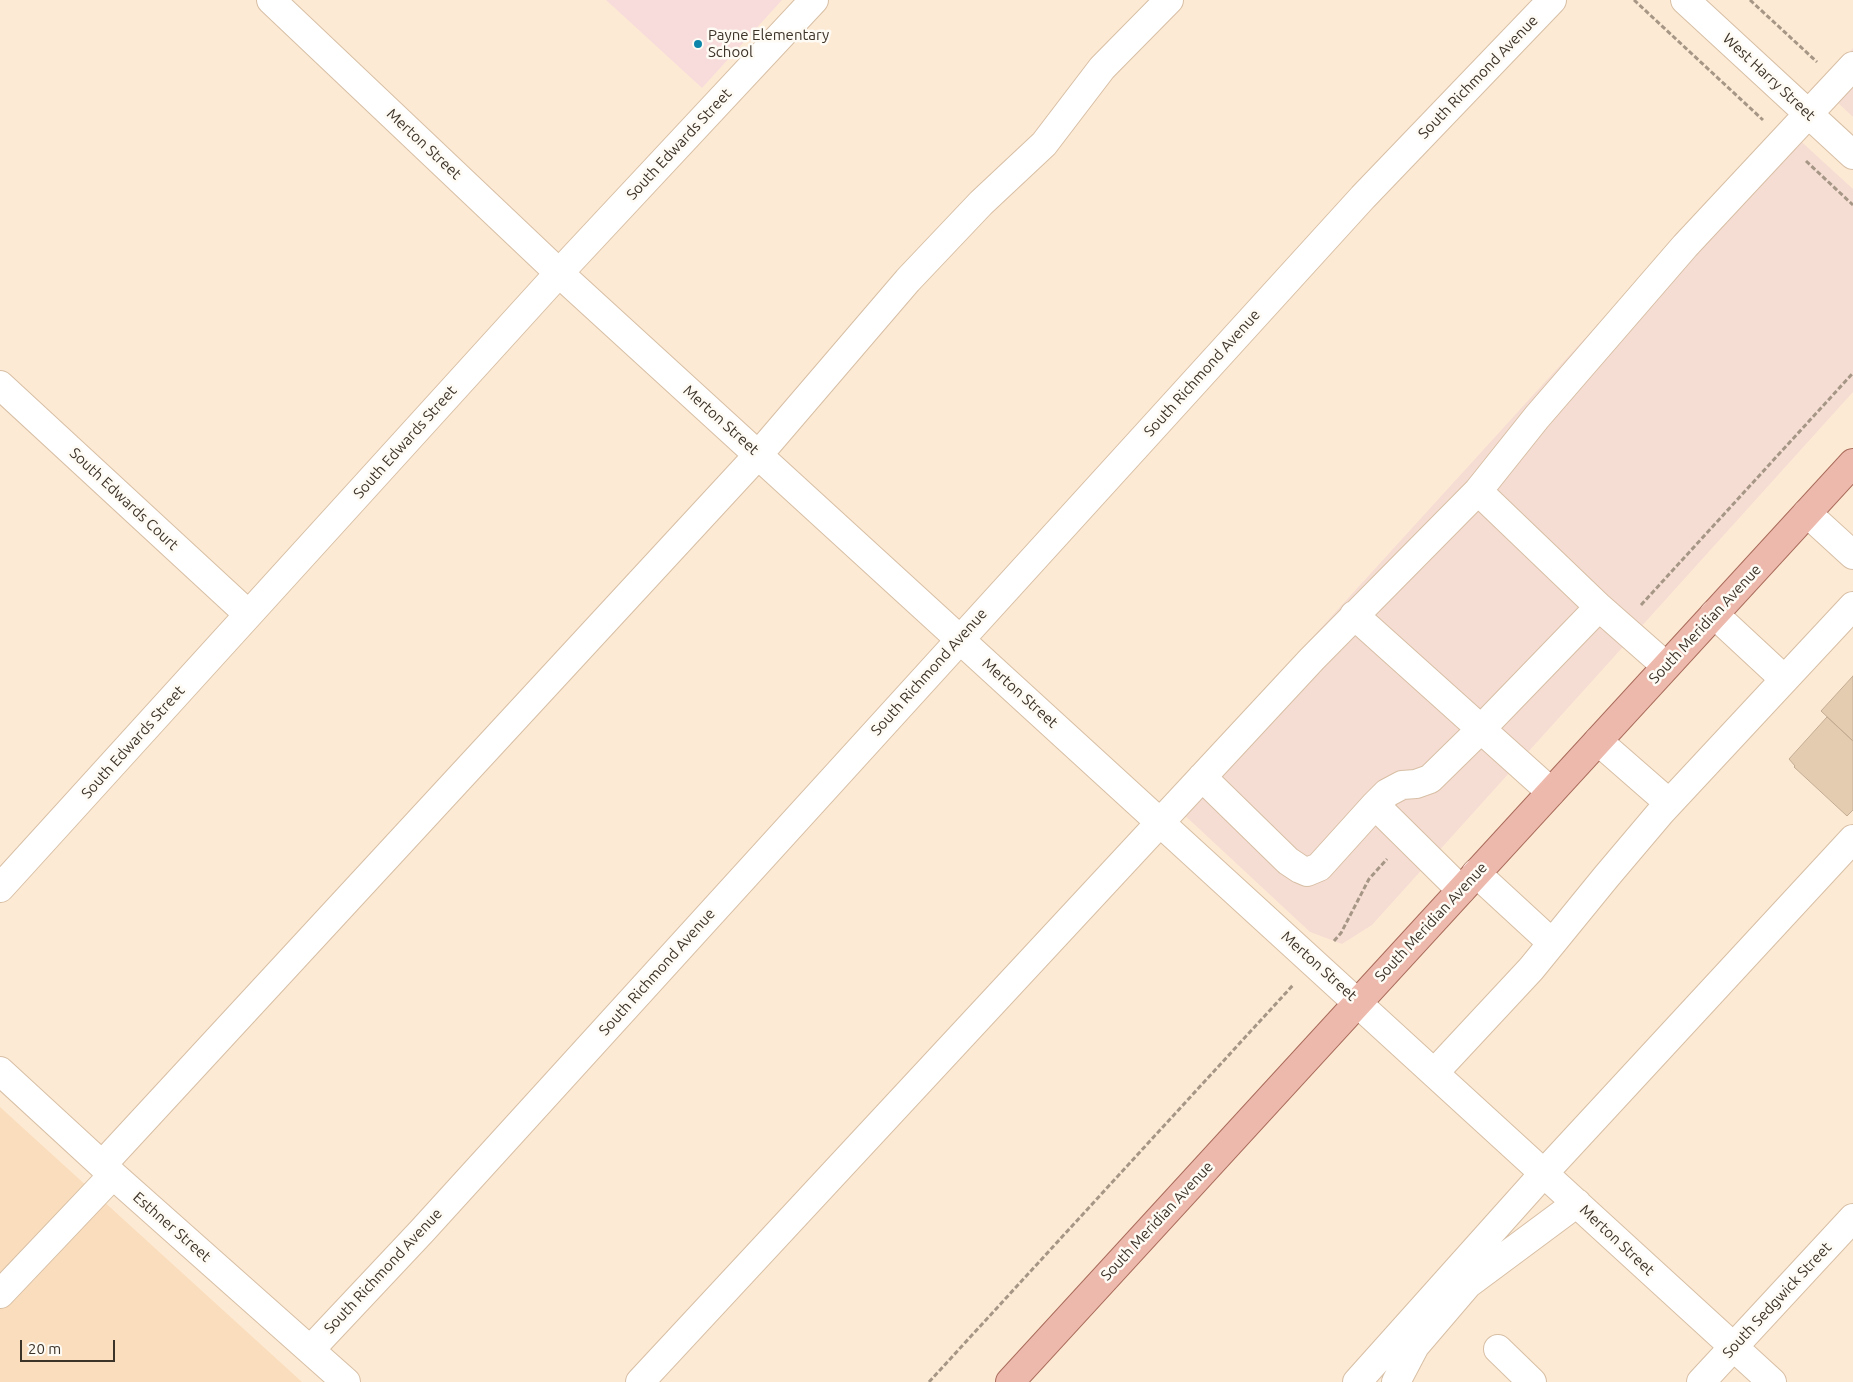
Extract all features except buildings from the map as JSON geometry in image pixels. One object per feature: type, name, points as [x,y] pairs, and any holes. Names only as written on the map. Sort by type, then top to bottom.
[{"type":"main road","name":"South Meridian Avenue","points":[[1010,1382],[1853,463]]},
{"type":"street","name":"Merton Street","points":[[271,0],[559,273],[1772,1382]]},
{"type":"street","name":"South Edwards Street","points":[[0,888],[559,273],[814,0]]},
{"type":"street","points":[[0,1294],[108,1170],[759,454],[908,280],[981,204],[1044,144],[1102,68],[1169,0]]},
{"type":"street","name":"South Richmond Avenue","points":[[311,1349],[422,1231],[1363,197],[1552,0]]},
{"type":"street","name":"West Harry Street","points":[[1685,0],[1853,155]]},
{"type":"street","points":[[640,1382],[1354,615],[1478,491],[1537,418],[1685,246],[1846,73]]},
{"type":"street","name":"South Edwards Court","points":[[0,385],[248,614]]},
{"type":"street","points":[[1478,491],[1607,614],[1666,666]]},
{"type":"street","points":[[1807,513],[1853,555]]},
{"type":"street","points":[[1435,1072],[1531,969],[1669,803],[1853,606]]},
{"type":"street","points":[[1202,777],[1288,861],[1300,870],[1308,872],[1319,867],[1387,793],[1402,785],[1416,784],[1430,779],[1481,729],[1607,614]]},
{"type":"street","points":[[1714,614],[1784,679]]},
{"type":"street","points":[[1354,615],[1551,792]]},
{"type":"street","points":[[1598,741],[1669,803]]},
{"type":"street","points":[[1375,805],[1407,837],[1552,943]]},
{"type":"street","points":[[1357,1382],[1544,1173],[1853,839]]},
{"type":"street","name":"Esthner Street","points":[[0,1071],[346,1382]]},
{"type":"street","points":[[1396,1382],[1415,1346],[1468,1284],[1577,1203]]},
{"type":"street","name":"South Sedgwick Street","points":[[1701,1382],[1853,1218]]},
{"type":"street","points":[[1480,1246],[1515,1248]]},
{"type":"street","points":[[1498,1349],[1532,1382]]},
{"type":"path","points":[[1634,0],[1853,205]]},
{"type":"path","points":[[1750,0],[1846,73]]},
{"type":"path","points":[[1607,614],[1637,610],[1853,372]]},
{"type":"path","points":[[929,1382],[1341,933],[1369,879],[1407,837]]},
{"type":"shaded area","name":"Payne Elementary School","points":[[606,0],[782,0],[702,88]]},
{"type":"shaded area","points":[[1853,48],[1853,117],[1819,85]]},
{"type":"shaded area","points":[[1781,123],[1853,189],[1853,392],[1372,925],[1342,944],[1310,932],[1166,798]]},
{"type":"shaded area","points":[[0,1107],[302,1382],[0,1382]]},
{"type":"place","name":"Payne Elementary School","points":[[698,44]]}]
